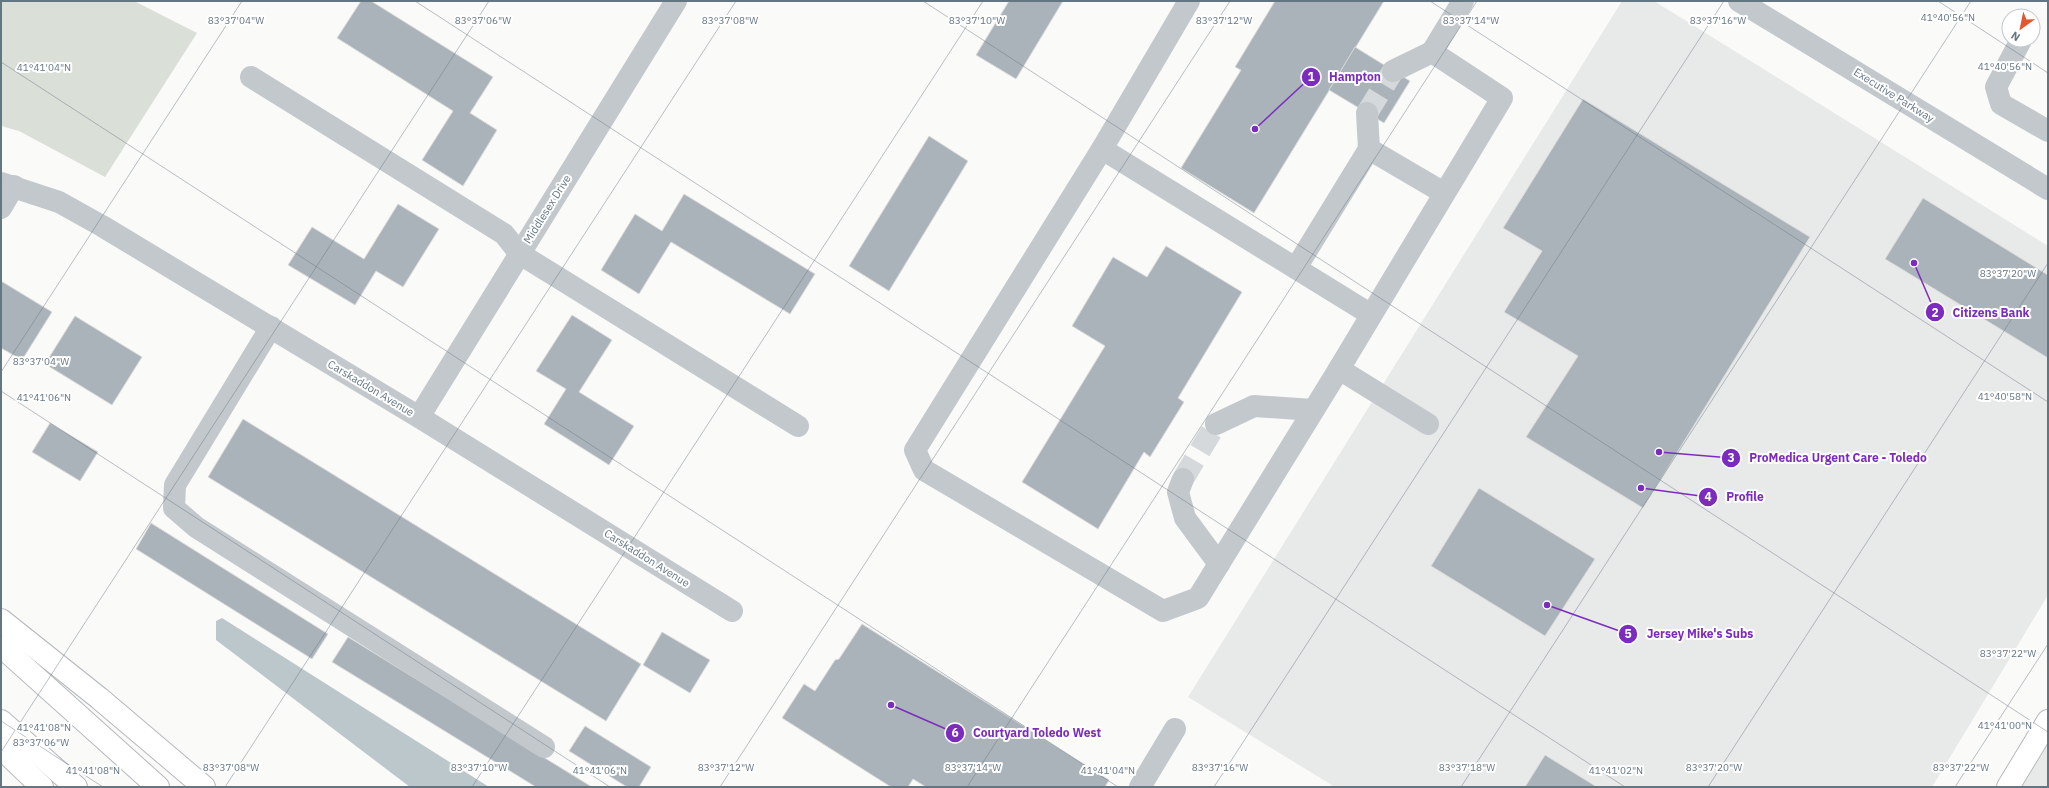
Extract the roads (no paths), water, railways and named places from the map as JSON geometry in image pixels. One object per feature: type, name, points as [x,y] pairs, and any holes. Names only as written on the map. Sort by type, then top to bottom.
[{"type":"main road","points":[[1,620],[99,698],[204,787]]},
{"type":"main road","points":[[1,646],[158,787]]},
{"type":"main road","points":[[1,720],[76,787]]},
{"type":"main road","points":[[2008,787],[2048,721]]},
{"type":"main road","points":[[1,748],[42,787]]},
{"type":"street","name":"Middlesex Drive","points":[[419,417],[676,1]]},
{"type":"street","points":[[1189,1],[1102,149],[915,450],[924,470],[1162,611],[1198,598],[1339,369],[1370,314],[1502,98],[1432,52]]},
{"type":"street","points":[[1393,71],[1432,52],[1463,1]]},
{"type":"street","name":"Executive Parkway","points":[[1739,1],[2048,189]]},
{"type":"street","points":[[2017,48],[1996,87],[2001,104],[2048,131]]},
{"type":"street","points":[[251,77],[504,234],[520,254],[798,426]]},
{"type":"street","points":[[1296,268],[1369,149],[1367,113]]},
{"type":"street","points":[[1102,149],[1370,314]]},
{"type":"street","points":[[1369,149],[1444,193]]},
{"type":"street","points":[[1,208],[7,185]]},
{"type":"street","name":"Carskaddon Avenue","points":[[7,185],[59,202],[72,209],[419,417],[732,611]]},
{"type":"street","points":[[271,327],[175,485],[174,508],[196,528],[544,747]]},
{"type":"street","points":[[1339,369],[1428,424]]},
{"type":"street","points":[[1216,424],[1254,406],[1313,410]]},
{"type":"street","points":[[1183,479],[1178,492],[1185,518],[1219,564]]},
{"type":"street","points":[[1140,787],[1175,730]]},
{"type":"tunnel","points":[[1367,113],[1393,71]]},
{"type":"tunnel","points":[[1183,479],[1216,424]]},
{"type":"place","name":"Hampton","points":[[1255,129]]},
{"type":"place","name":"Citizens Bank","points":[[1914,263]]},
{"type":"place","name":"ProMedica Urgent Care - Toledo","points":[[1659,452]]},
{"type":"place","name":"Profile","points":[[1641,488]]},
{"type":"place","name":"Jersey Mike's Subs","points":[[1547,605]]},
{"type":"place","name":"Courtyard Toledo West","points":[[891,705]]}]
